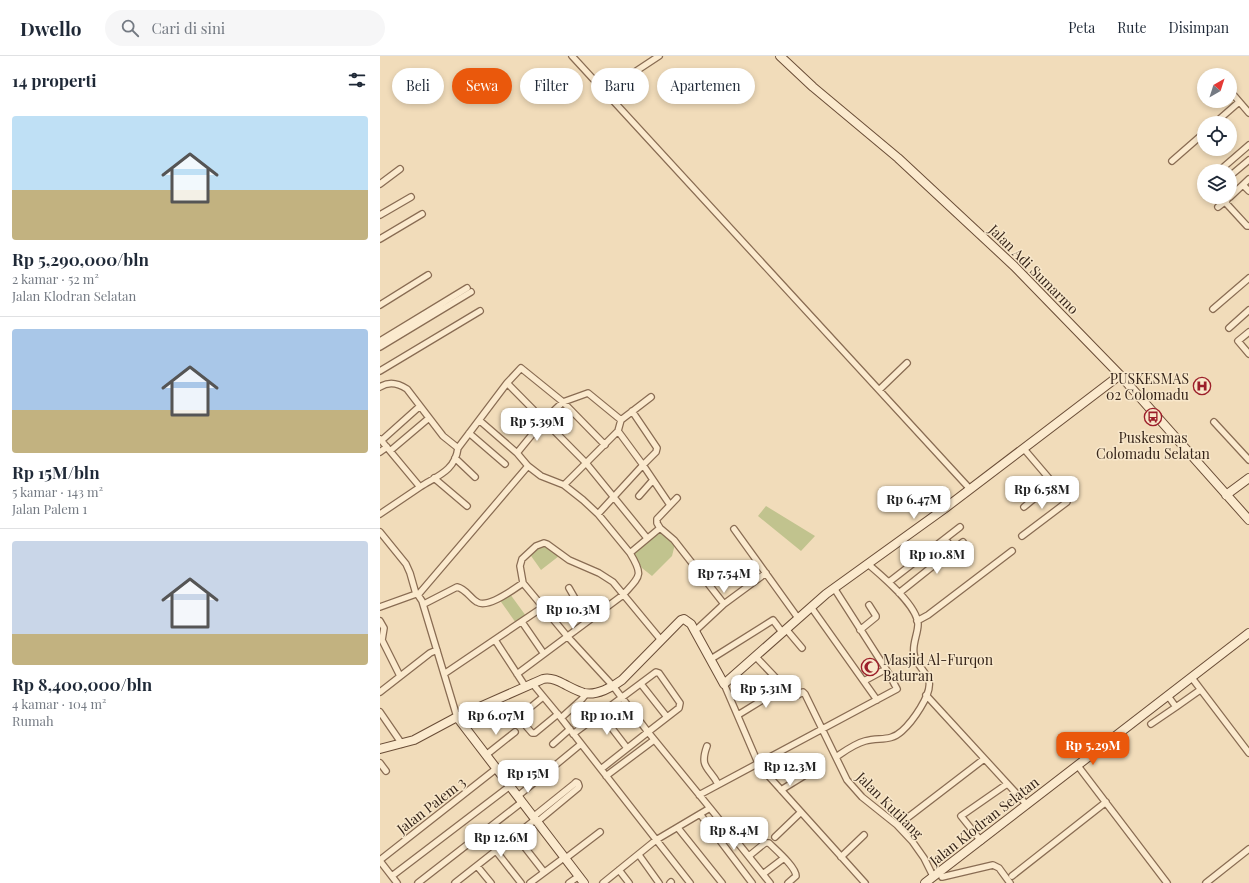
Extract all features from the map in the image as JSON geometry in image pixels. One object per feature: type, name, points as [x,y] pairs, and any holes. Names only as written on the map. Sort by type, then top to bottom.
[{"type":"street","points":[[572,56],[591,76]]},
{"type":"street","points":[[641,68],[659,56]]},
{"type":"street","name":"Jalan Adi Sumarmo","points":[[780,56],[819,92],[898,158],[964,218],[1044,296],[1120,375],[1249,520]]},
{"type":"street","points":[[1237,100],[1249,113]]},
{"type":"street","points":[[1223,116],[1239,102]]},
{"type":"street","points":[[618,104],[970,489]]},
{"type":"street","points":[[1172,161],[1197,139]]},
{"type":"street","points":[[1227,164],[1249,145]]},
{"type":"street","points":[[1237,170],[1249,160]]},
{"type":"street","points":[[380,184],[400,169]]},
{"type":"street","points":[[1237,191],[1249,180]]},
{"type":"street","points":[[1243,185],[1249,191]]},
{"type":"street","points":[[380,215],[411,197]]},
{"type":"street","points":[[1218,207],[1222,204]]},
{"type":"street","points":[[1227,204],[1246,226],[1249,226]]},
{"type":"street","points":[[380,239],[422,214]]},
{"type":"street","points":[[380,305],[428,275]]},
{"type":"street","points":[[1213,309],[1249,278]]},
{"type":"street","points":[[380,341],[469,290],[380,347]]},
{"type":"street","points":[[1229,328],[1249,310]]},
{"type":"street","points":[[380,371],[480,311]]},
{"type":"street","points":[[1249,332],[1238,342],[1249,354]]},
{"type":"street","points":[[879,390],[907,363]]},
{"type":"street","points":[[380,514],[449,469],[458,448],[507,383],[521,368],[563,402],[605,445]]},
{"type":"street","points":[[724,684],[834,588],[900,542],[1120,375]]},
{"type":"street","points":[[380,387],[388,383],[402,386],[407,389],[445,438],[458,448]]},
{"type":"street","points":[[507,383],[586,463],[647,538]]},
{"type":"street","points":[[517,453],[544,420],[563,402],[588,393],[621,420]]},
{"type":"street","points":[[564,485],[618,431],[621,420],[651,397]]},
{"type":"street","points":[[420,406],[381,440],[420,487]]},
{"type":"street","points":[[598,514],[656,452],[657,448],[632,411]]},
{"type":"street","points":[[380,452],[388,449],[429,418]]},
{"type":"street","points":[[479,420],[517,453],[528,466],[541,476],[564,485],[598,514],[630,553],[640,571],[636,581],[623,595],[517,674]]},
{"type":"street","points":[[1214,422],[1249,460]]},
{"type":"street","points":[[618,431],[670,504]]},
{"type":"street","points":[[469,433],[504,464]]},
{"type":"street","points":[[1022,536],[1067,502],[1067,499],[1024,449]]},
{"type":"street","points":[[455,458],[475,476]]},
{"type":"street","points":[[380,607],[417,594],[528,466]]},
{"type":"street","points":[[434,478],[467,506]]},
{"type":"street","points":[[1226,495],[1249,478]]},
{"type":"street","points":[[639,496],[654,480]]},
{"type":"street","points":[[1024,506],[1053,483]]},
{"type":"street","points":[[677,498],[657,519],[657,524],[674,540],[724,604]]},
{"type":"street","points":[[889,582],[960,527]]},
{"type":"street","points":[[630,553],[660,528]]},
{"type":"street","points":[[734,529],[798,618]]},
{"type":"street","points":[[380,532],[406,564],[417,594],[424,604],[457,717],[584,883]]},
{"type":"street","points":[[945,539],[954,550]]},
{"type":"street","points":[[899,593],[963,542]]},
{"type":"street","points":[[661,640],[613,582],[604,576],[576,564],[544,543],[540,543],[522,559],[520,566],[523,583],[567,636],[612,686],[770,883]]},
{"type":"street","points":[[917,621],[928,615],[1012,551]]},
{"type":"street","points":[[836,757],[865,741],[891,738],[896,735],[916,717],[926,695],[929,683],[916,660],[914,653],[918,624],[910,606],[889,582],[868,564]]},
{"type":"street","points":[[695,631],[724,604],[766,573]]},
{"type":"street","points":[[424,604],[457,586],[477,602],[484,604],[503,596],[523,583]]},
{"type":"street","points":[[569,588],[588,620]]},
{"type":"street","points":[[699,795],[897,689],[834,588]]},
{"type":"street","points":[[860,630],[876,617],[869,605]]},
{"type":"street","points":[[444,674],[543,607]]},
{"type":"street","points":[[811,607],[877,700]]},
{"type":"street","points":[[380,749],[414,740],[457,717],[528,684],[543,679],[550,678],[586,694],[598,692],[622,680],[681,620],[684,619],[688,621],[695,631],[724,684],[758,763],[865,883]]},
{"type":"street","points":[[711,660],[773,620],[802,648]]},
{"type":"street","points":[[380,621],[384,630],[381,638],[400,676]]},
{"type":"street","points":[[522,622],[544,654]]},
{"type":"street","name":"Jalan Klodran Selatan","points":[[925,883],[938,875],[1249,633]]},
{"type":"street","points":[[495,640],[517,674],[543,697],[560,716],[690,883]]},
{"type":"street","points":[[380,692],[430,653],[437,650]]},
{"type":"street","points":[[738,715],[785,686],[756,657]]},
{"type":"street","points":[[864,681],[886,670]]},
{"type":"street","points":[[553,744],[601,714],[656,672],[659,673],[680,703],[679,708],[601,769]]},
{"type":"street","points":[[1192,678],[1249,753]]},
{"type":"street","points":[[640,684],[666,717]]},
{"type":"street","name":"Jalan Kutilang","points":[[785,686],[794,696],[802,692],[805,694],[847,780],[862,797],[897,825],[938,875],[947,883]]},
{"type":"street","points":[[1151,724],[1200,690]]},
{"type":"street","points":[[543,697],[519,718],[532,733],[535,733],[560,716],[582,699],[586,694]]},
{"type":"street","points":[[926,695],[1027,805]]},
{"type":"street","points":[[1168,696],[1176,707]]},
{"type":"street","points":[[380,712],[402,744]]},
{"type":"street","points":[[601,714],[627,748]]},
{"type":"street","points":[[486,755],[515,732]]},
{"type":"street","points":[[606,776],[654,740]]},
{"type":"street","points":[[418,883],[520,799],[581,744]]},
{"type":"street","points":[[708,746],[704,756],[704,762],[716,785]]},
{"type":"street","points":[[902,822],[984,759]]},
{"type":"street","points":[[380,763],[386,771]]},
{"type":"street","points":[[1078,766],[1168,883]]},
{"type":"street","name":"Jalan Palem 3","points":[[380,860],[497,768]]},
{"type":"street","points":[[781,790],[807,774]]},
{"type":"street","points":[[457,882],[516,836],[576,782],[578,784],[578,788],[565,800],[535,819]]},
{"type":"street","points":[[980,841],[961,816],[1007,784]]},
{"type":"street","points":[[392,876],[510,786]]},
{"type":"street","points":[[560,795],[565,800]]},
{"type":"street","points":[[1012,876],[1106,802]]},
{"type":"street","points":[[603,883],[656,840],[710,808]]},
{"type":"street","points":[[775,837],[801,812]]},
{"type":"street","points":[[700,814],[752,883]]},
{"type":"street","points":[[678,828],[722,883]]},
{"type":"street","points":[[530,883],[600,832]]},
{"type":"street","points":[[841,857],[864,835]]},
{"type":"street","points":[[516,836],[544,872]]},
{"type":"street","points":[[749,856],[767,842],[784,858],[796,875],[788,883]]},
{"type":"street","points":[[1206,883],[1249,849]]},
{"type":"street","points":[[496,851],[521,883]]},
{"type":"street","points":[[639,855],[659,883]]},
{"type":"street","points":[[763,874],[784,858]]},
{"type":"street","points":[[380,860],[397,883]]},
{"type":"street","points":[[477,866],[491,883]]},
{"type":"street","points":[[938,875],[993,866],[999,868],[1010,883]]},
{"type":"street","points":[[619,870],[630,883]]},
{"type":"street","points":[[569,883],[579,876]]},
{"type":"green space","points":[[766,506],[815,536],[801,551],[758,516]]},
{"type":"green space","points":[[659,531],[675,544],[672,556],[652,576],[642,568],[632,553]]},
{"type":"green space","points":[[545,546],[559,556],[541,570],[529,553],[533,549]]},
{"type":"green space","points":[[510,594],[526,616],[516,623],[499,599]]},
{"type":"place","name":"PUSKESMAS 02 Colomadu","points":[[1202,386]]},
{"type":"place","name":"Puskesmas Colomadu Selatan","points":[[1153,417]]},
{"type":"place","name":"Masjid Al-Furqon Baturan","points":[[870,667]]}]
